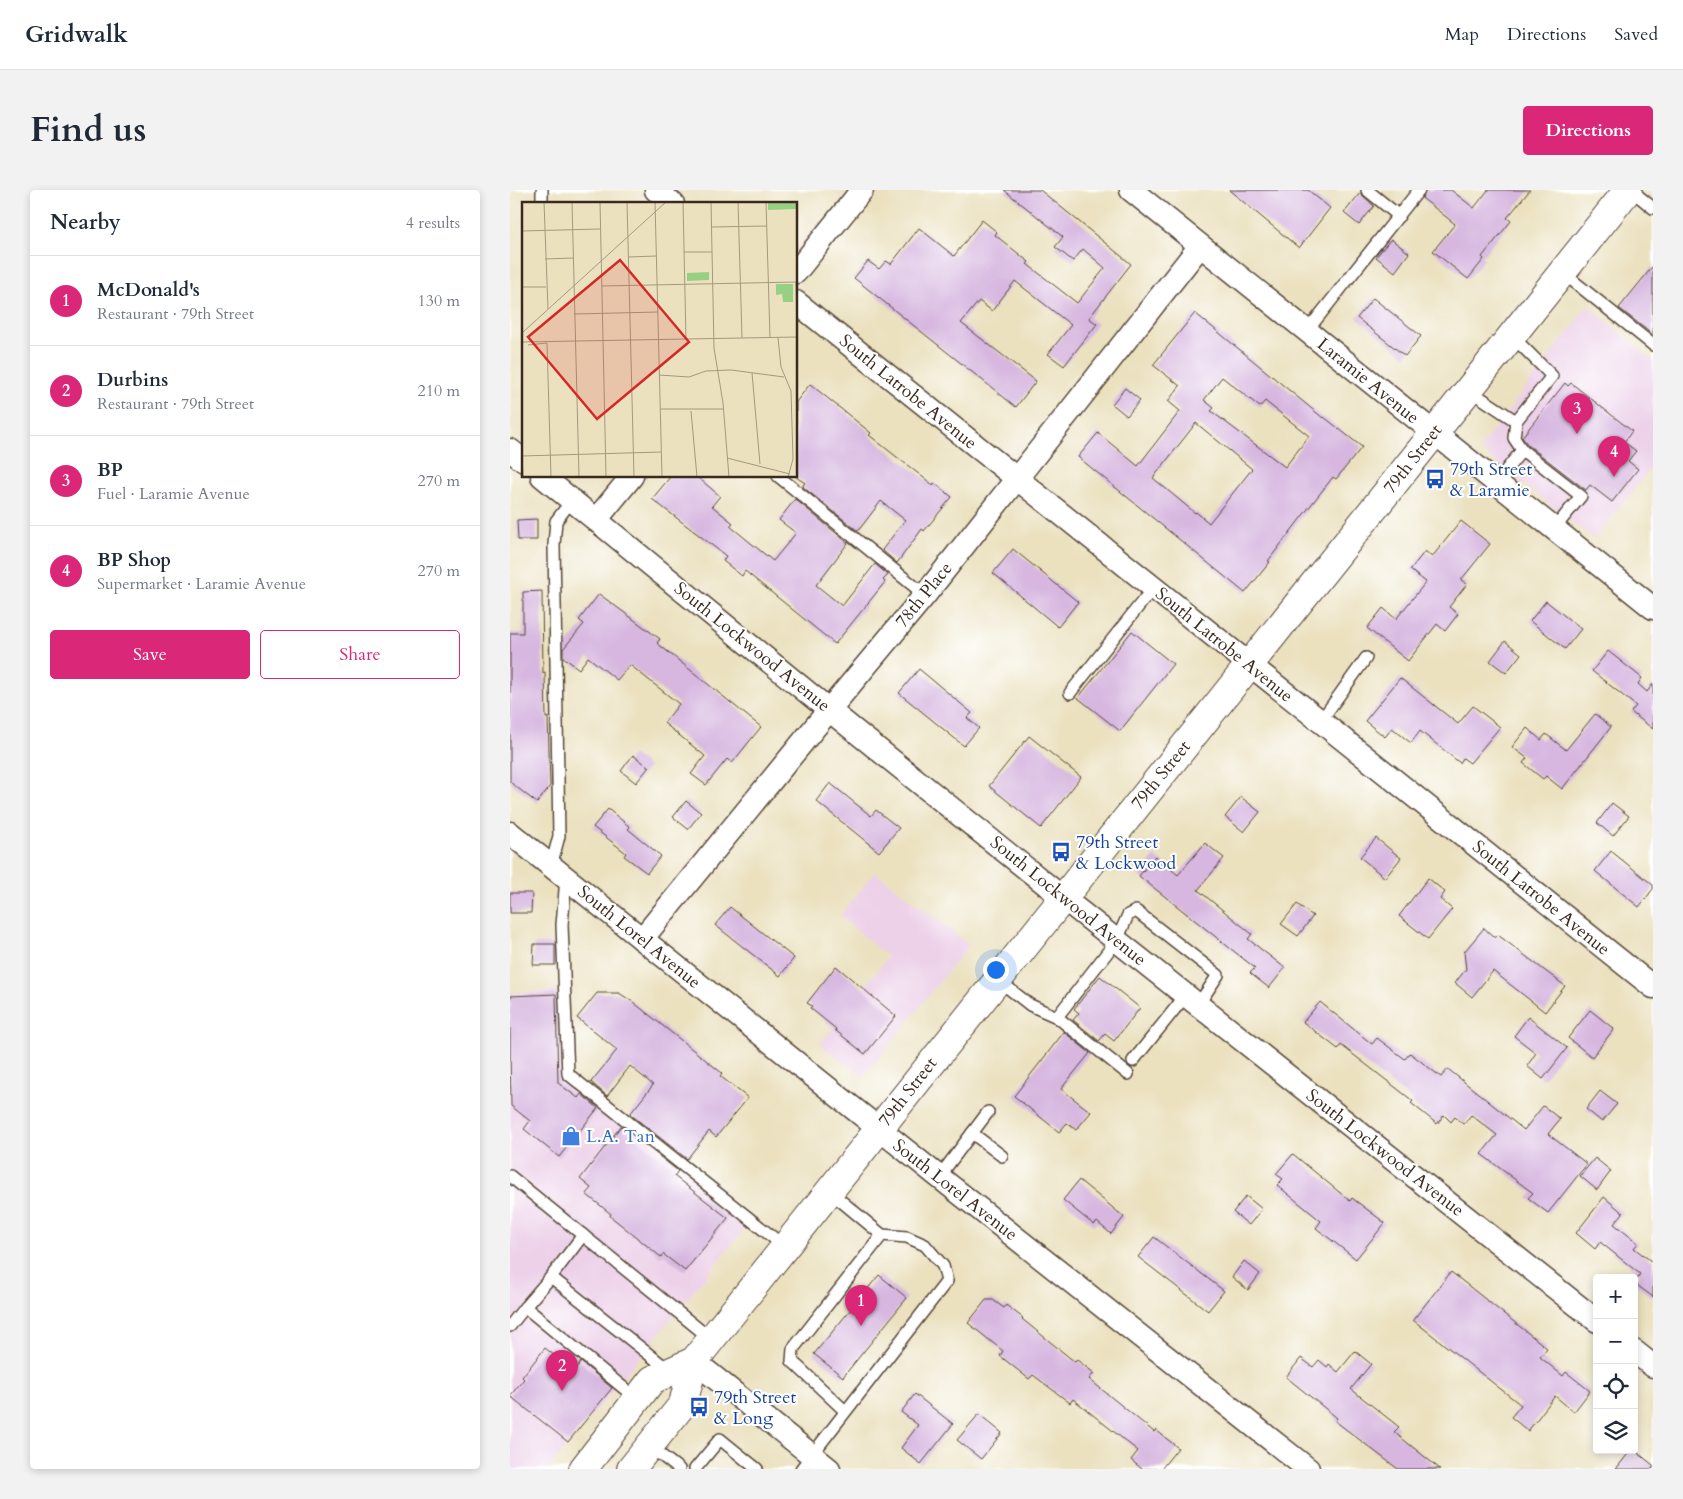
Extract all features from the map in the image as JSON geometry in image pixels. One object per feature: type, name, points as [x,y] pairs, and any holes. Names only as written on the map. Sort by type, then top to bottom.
[{"type":"main road","name":"79th Street","points":[[583,1469],[652,1380],[682,1366],[711,1339],[1512,336],[1620,193]]},
{"type":"main road","name":"79th Street","points":[[631,1469],[683,1404],[682,1366]]},
{"type":"street","points":[[656,190],[671,202]]},
{"type":"street","points":[[798,270],[862,190]]},
{"type":"street","name":"Laramie Avenue","points":[[1131,190],[1653,608]]},
{"type":"street","name":"78th Place","points":[[642,939],[925,595],[1200,246]]},
{"type":"street","name":"South Latrobe Avenue","points":[[798,304],[1653,987]]},
{"type":"street","points":[[510,450],[522,460]]},
{"type":"street","name":"South Lockwood Avenue","points":[[544,478],[1063,898],[1594,1319]]},
{"type":"street","points":[[596,520],[630,478]]},
{"type":"street","name":"South Lorel Avenue","points":[[510,833],[939,1177],[1308,1469]]},
{"type":"street","points":[[1638,1354],[1653,1366]]},
{"type":"street","points":[[682,1366],[806,1462],[829,1469]]},
{"type":"lane","points":[[1367,190],[1399,216]]},
{"type":"lane","points":[[1307,331],[1419,190]]},
{"type":"lane","points":[[1620,193],[1653,208]]},
{"type":"lane","points":[[1562,272],[1653,345]]},
{"type":"lane","points":[[1512,336],[1552,376],[1516,421],[1514,438],[1522,450],[1581,496],[1554,529]]},
{"type":"lane","points":[[1468,390],[1516,421]]},
{"type":"lane","points":[[1496,483],[1522,450]]},
{"type":"lane","points":[[780,478],[925,595]]},
{"type":"lane","points":[[572,500],[556,521],[554,545],[558,872],[568,1074],[785,1247]]},
{"type":"lane","points":[[1070,693],[1153,588]]},
{"type":"lane","points":[[1320,722],[1366,658]]},
{"type":"lane","points":[[1057,1017],[1117,940],[1128,915],[1136,911],[1218,975],[1133,1061]]},
{"type":"lane","points":[[998,980],[1030,1005],[1057,1017],[1128,1074]]},
{"type":"lane","points":[[939,1177],[988,1112]]},
{"type":"lane","points":[[972,1134],[1002,1156]]},
{"type":"lane","points":[[510,1176],[711,1339]]},
{"type":"lane","points":[[806,1462],[947,1281],[944,1266],[925,1244],[907,1237],[882,1236],[829,1192]]},
{"type":"lane","points":[[510,1326],[583,1235]]},
{"type":"lane","points":[[845,1411],[792,1361],[793,1349],[882,1236]]},
{"type":"lane","points":[[551,1277],[682,1366]]},
{"type":"lane","points":[[525,1307],[637,1399]]},
{"type":"lane","points":[[695,1469],[720,1439],[757,1469]]},
{"type":"lane","points":[[649,1446],[679,1469]]},
{"type":"shaded area","points":[[1588,306],[1653,360],[1653,465],[1594,539],[1479,449]]},
{"type":"shaded area","points":[[875,872],[969,945],[863,1077],[820,1044],[888,957],[840,916]]},
{"type":"shaded area","points":[[565,991],[568,1075],[751,1221],[548,1469],[510,1469],[510,993]]},
{"type":"building","points":[[1004,190],[1040,190],[1131,264],[1089,318],[1097,324],[1064,366],[1048,354],[1071,325],[1015,281],[992,311],[979,301],[961,323],[1036,381],[1016,407],[854,278],[868,261],[879,269],[886,261],[891,264],[919,228],[954,256],[982,220],[997,232],[995,235],[1029,262],[1027,264],[1077,303],[1105,268],[1083,249],[1073,261],[1055,247],[1063,237]]},
{"type":"building","points":[[1229,190],[1308,190],[1330,208],[1299,248]]},
{"type":"building","points":[[1426,190],[1451,190],[1474,208],[1488,190],[1530,190],[1507,218],[1511,221],[1482,257],[1484,259],[1468,279],[1433,251],[1455,224],[1422,198]]},
{"type":"building","points":[[1360,193],[1374,206],[1359,225],[1344,213]]},
{"type":"building","points":[[1391,239],[1409,253],[1395,272],[1376,257]]},
{"type":"building","points":[[1653,266],[1653,335],[1619,308]]},
{"type":"building","points":[[1373,298],[1421,336],[1405,356],[1357,318]]},
{"type":"building","points":[[1195,313],[1323,418],[1362,447],[1336,479],[1333,477],[1245,593],[1078,457],[1098,433],[1138,466],[1180,411],[1168,401],[1180,386],[1153,365]],"holes":[[[1222,377],[1260,407],[1265,401],[1309,436],[1285,467],[1211,411],[1214,408],[1204,400]],[[1196,423],[1252,469],[1209,523],[1153,478]]]},
{"type":"building","points":[[1565,383],[1568,386],[1571,383],[1632,431],[1624,442],[1636,451],[1628,461],[1638,469],[1612,502],[1590,485],[1586,490],[1528,445],[1522,437]]},
{"type":"building","points":[[810,384],[871,433],[869,435],[933,485],[934,483],[952,497],[924,531],[922,529],[897,563],[882,550],[905,520],[881,501],[858,531],[804,488],[803,485],[805,483],[798,478],[798,399]]},
{"type":"building","points":[[1125,388],[1140,400],[1127,416],[1112,404]]},
{"type":"building","points":[[669,478],[698,478],[720,496],[712,506],[733,523],[730,526],[773,561],[796,533],[779,520],[795,499],[848,543],[816,585],[842,606],[875,564],[888,575],[883,580],[885,582],[835,644],[745,571],[742,576],[723,561],[726,556],[652,499]]},
{"type":"building","points":[[537,519],[537,540],[518,540],[517,520]]},
{"type":"building","points":[[1461,521],[1490,544],[1461,580],[1467,584],[1449,607],[1458,614],[1445,631],[1437,624],[1408,661],[1367,628],[1383,608],[1396,619],[1426,582],[1410,570],[1425,551],[1432,557]]},
{"type":"building","points":[[1013,549],[1078,602],[1058,627],[993,573]]},
{"type":"building","points":[[542,591],[543,673],[545,672],[546,718],[548,717],[550,786],[537,803],[510,782],[510,633],[523,633],[523,592]]},
{"type":"building","points":[[599,594],[660,639],[657,643],[761,727],[732,763],[727,759],[706,785],[691,774],[705,756],[664,723],[679,704],[630,665],[617,680],[588,657],[579,669],[563,657],[563,649],[584,624],[579,620]]},
{"type":"building","points":[[1546,601],[1581,629],[1565,649],[1530,621]]},
{"type":"building","points":[[1132,631],[1173,664],[1120,731],[1078,698]]},
{"type":"building","points":[[1505,641],[1521,654],[1506,673],[1490,661]]},
{"type":"building","points":[[1608,651],[1642,678],[1638,684],[1647,692],[1653,684],[1653,729],[1631,712],[1636,706],[1592,671]]},
{"type":"building","points":[[919,669],[972,713],[967,718],[979,728],[964,746],[899,693]]},
{"type":"building","points":[[1400,678],[1458,724],[1473,706],[1500,727],[1470,763],[1463,758],[1460,763],[1420,731],[1411,743],[1392,728],[1385,737],[1365,721]]},
{"type":"building","points":[[1595,714],[1611,727],[1562,789],[1546,776],[1543,779],[1523,763],[1527,758],[1512,747],[1527,728],[1541,740],[1546,734],[1566,750]]},
{"type":"building","points":[[1029,736],[1081,777],[1041,828],[989,786]]},
{"type":"building","points":[[633,755],[649,767],[636,783],[621,771]]},
{"type":"building","points":[[830,783],[871,816],[876,810],[899,828],[879,852],[816,801]]},
{"type":"building","points":[[1241,797],[1260,812],[1244,832],[1225,817]]},
{"type":"building","points":[[686,801],[701,813],[688,829],[673,817]]},
{"type":"building","points":[[1612,803],[1629,816],[1613,836],[1597,823]]},
{"type":"building","points":[[608,809],[630,827],[628,829],[661,856],[647,873],[624,856],[626,853],[593,827]]},
{"type":"building","points":[[1376,838],[1401,858],[1385,878],[1360,857]]},
{"type":"building","points":[[1205,843],[1224,858],[1198,890],[1252,934],[1248,939],[1285,968],[1269,988],[1250,973],[1255,968],[1139,876],[1155,856],[1178,875]]},
{"type":"building","points":[[1611,851],[1653,885],[1653,889],[1639,907],[1595,871]]},
{"type":"building","points":[[1428,878],[1445,892],[1440,899],[1452,909],[1428,939],[1399,916]]},
{"type":"building","points":[[510,893],[532,893],[531,913],[510,913]]},
{"type":"building","points":[[1297,904],[1313,916],[1298,936],[1281,924]]},
{"type":"building","points":[[730,907],[794,958],[780,976],[715,925]]},
{"type":"building","points":[[1484,928],[1495,938],[1498,935],[1565,986],[1545,1012],[1493,971],[1472,997],[1455,983],[1466,969],[1464,952]]},
{"type":"building","points":[[534,944],[555,944],[555,965],[533,965]]},
{"type":"building","points":[[836,966],[896,1016],[865,1054],[835,1030],[810,1008],[812,1006],[807,1003]]},
{"type":"building","points":[[1100,976],[1140,1008],[1114,1041],[1105,1034],[1099,1041],[1073,1020],[1079,1013],[1074,1009]]},
{"type":"building","points":[[597,993],[619,993],[633,1002],[722,1073],[720,1076],[748,1098],[716,1137],[709,1131],[687,1159],[630,1114],[653,1085],[630,1066],[607,1096],[591,1082],[617,1050],[577,1018]]},
{"type":"building","points":[[556,994],[558,1083],[578,1098],[581,1094],[598,1108],[559,1157],[524,1129],[530,1121],[511,1106],[510,996]]},
{"type":"building","points":[[1320,1002],[1372,1044],[1377,1038],[1405,1059],[1410,1053],[1441,1077],[1448,1069],[1524,1130],[1543,1106],[1560,1119],[1548,1134],[1587,1164],[1548,1213],[1528,1198],[1533,1193],[1481,1154],[1497,1135],[1471,1115],[1464,1124],[1455,1117],[1451,1122],[1444,1115],[1437,1124],[1411,1103],[1413,1101],[1341,1045],[1338,1049],[1303,1022]]},
{"type":"building","points":[[1590,1010],[1614,1029],[1592,1057],[1568,1038]]},
{"type":"building","points":[[1528,1017],[1567,1048],[1543,1079],[1527,1066],[1536,1053],[1514,1036]]},
{"type":"building","points":[[1064,1032],[1090,1053],[1061,1089],[1091,1112],[1076,1130],[1067,1123],[1059,1132],[1014,1096]]},
{"type":"building","points":[[1600,1091],[1617,1104],[1602,1122],[1586,1109]]},
{"type":"building","points":[[621,1126],[678,1171],[674,1176],[728,1218],[685,1271],[663,1254],[661,1257],[586,1194],[591,1188],[580,1179]]},
{"type":"building","points":[[1293,1154],[1350,1201],[1352,1198],[1385,1223],[1356,1259],[1316,1228],[1321,1221],[1277,1185],[1283,1179],[1276,1174]]},
{"type":"building","points":[[1595,1158],[1611,1171],[1597,1190],[1580,1176]]},
{"type":"building","points":[[1079,1180],[1124,1217],[1111,1234],[1097,1222],[1094,1225],[1063,1200]]},
{"type":"building","points":[[1246,1196],[1262,1209],[1249,1225],[1233,1212]]},
{"type":"building","points":[[1604,1197],[1623,1213],[1614,1224],[1638,1243],[1634,1248],[1651,1261],[1653,1258],[1653,1297],[1638,1286],[1640,1274],[1600,1242],[1595,1249],[1576,1233]]},
{"type":"building","points":[[1154,1237],[1224,1291],[1208,1311],[1138,1257]]},
{"type":"building","points":[[1244,1261],[1260,1274],[1248,1290],[1232,1277]]},
{"type":"building","points":[[1451,1272],[1547,1348],[1540,1357],[1563,1376],[1566,1372],[1590,1391],[1574,1412],[1555,1396],[1528,1431],[1511,1417],[1521,1405],[1413,1320]]},
{"type":"building","points":[[879,1275],[907,1298],[843,1377],[814,1354]]},
{"type":"building","points":[[986,1300],[993,1300],[1004,1308],[1006,1305],[1023,1318],[1075,1362],[1077,1360],[1094,1373],[1089,1379],[1154,1432],[1156,1430],[1178,1448],[1161,1469],[1142,1469],[1131,1460],[1138,1451],[1073,1399],[1070,1403],[1033,1375],[1029,1379],[1000,1356],[1003,1351],[968,1323]]},
{"type":"building","points":[[545,1348],[574,1371],[581,1362],[612,1388],[568,1442],[510,1396]]},
{"type":"building","points":[[1355,1351],[1371,1364],[1351,1389],[1399,1427],[1394,1432],[1440,1469],[1398,1469],[1335,1421],[1337,1418],[1286,1377],[1301,1358],[1313,1367],[1319,1360],[1327,1367],[1329,1364],[1338,1372]]},
{"type":"building","points":[[915,1394],[953,1424],[921,1464],[901,1448],[918,1425],[901,1412]]},
{"type":"building","points":[[979,1414],[1002,1433],[981,1459],[957,1440]]},
{"type":"building","points":[[1638,1453],[1653,1465],[1653,1469],[1616,1469],[1628,1454]]},
{"type":"place","name":"BP","points":[[1577,434]]},
{"type":"place","name":"BP Shop","points":[[1614,477]]},
{"type":"place","name":"79th Street & Laramie","points":[[1435,479]]},
{"type":"place","name":"79th Street & Lockwood","points":[[1061,852]]},
{"type":"place","name":"L.A. Tan","points":[[571,1136]]},
{"type":"place","name":"McDonald's","points":[[861,1326]]},
{"type":"place","name":"Durbins","points":[[562,1391]]},
{"type":"place","name":"79th Street & Long","points":[[699,1407]]}]
